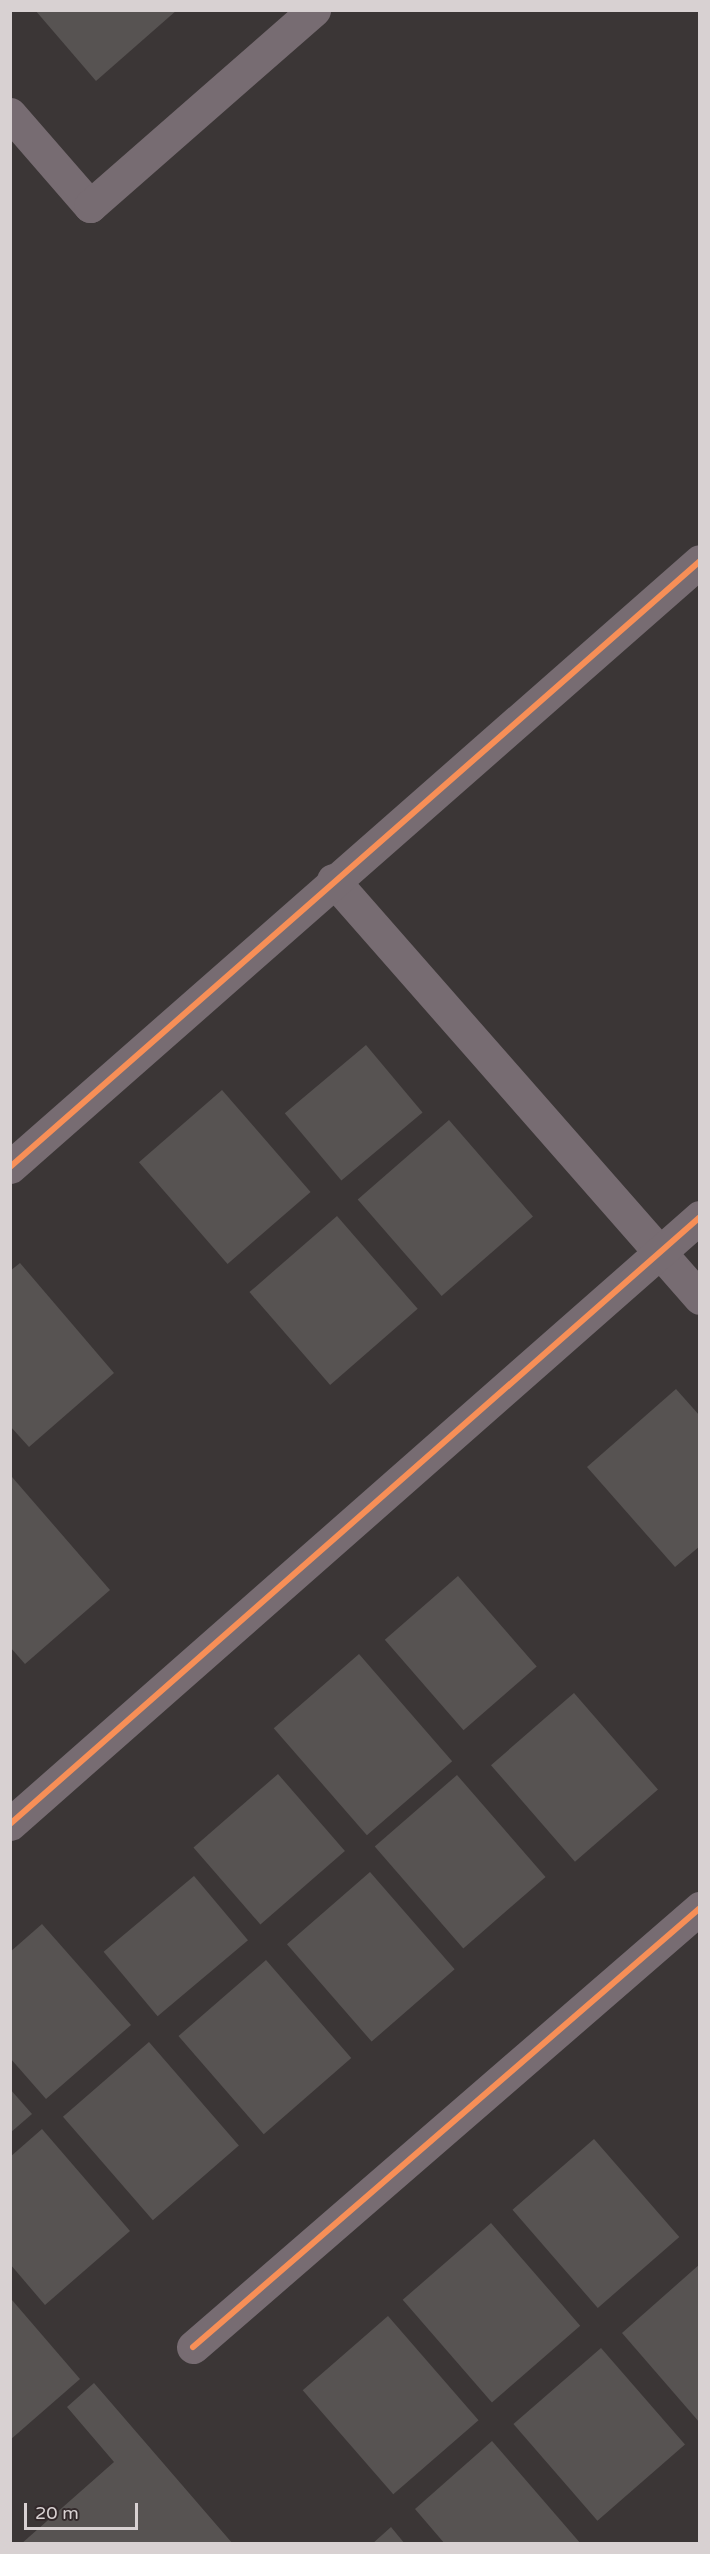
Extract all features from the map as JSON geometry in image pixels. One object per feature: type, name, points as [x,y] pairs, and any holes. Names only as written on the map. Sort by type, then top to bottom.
[{"type":"street","points":[[10,114],[90,206],[314,10]]},
{"type":"street","points":[[10,1167],[333,880],[699,561]]},
{"type":"street","points":[[333,880],[699,1299]]},
{"type":"street","points":[[10,1824],[699,1217]]},
{"type":"street","points":[[193,2347],[699,1908]]},
{"type":"building","points":[[35,10],[177,10],[96,81]]},
{"type":"building","points":[[366,1045],[423,1112],[341,1181],[285,1113]]},
{"type":"building","points":[[222,1090],[311,1192],[228,1264],[139,1162]]},
{"type":"building","points":[[449,1120],[533,1217],[442,1296],[358,1199]]},
{"type":"building","points":[[337,1216],[418,1309],[330,1385],[249,1292]]},
{"type":"building","points":[[20,1263],[114,1373],[29,1447],[10,1426],[10,1271]]},
{"type":"building","points":[[676,1389],[700,1416],[700,1546],[675,1567],[587,1467]]},
{"type":"building","points":[[12,1477],[110,1590],[25,1664],[10,1647]]},
{"type":"building","points":[[458,1576],[537,1667],[464,1730],[385,1640]]},
{"type":"building","points":[[359,1654],[452,1761],[367,1835],[274,1728]]},
{"type":"building","points":[[574,1693],[658,1790],[575,1862],[491,1765]]},
{"type":"building","points":[[278,1774],[345,1851],[260,1924],[193,1847]]},
{"type":"building","points":[[457,1775],[546,1877],[463,1948],[375,1847]]},
{"type":"building","points":[[370,1872],[455,1969],[372,2042],[287,1944]]},
{"type":"building","points":[[194,1876],[248,1940],[158,2016],[104,1952]]},
{"type":"building","points":[[42,1924],[131,2025],[46,2099],[10,2058],[10,1952]]},
{"type":"building","points":[[266,1960],[351,2058],[264,2134],[178,2036]]},
{"type":"building","points":[[149,2042],[239,2145],[153,2220],[63,2117]]},
{"type":"building","points":[[10,2089],[32,2114],[10,2133]]},
{"type":"building","points":[[42,2129],[130,2231],[45,2305],[10,2264],[10,2157]]},
{"type":"building","points":[[594,2139],[679,2237],[598,2308],[512,2210]]},
{"type":"building","points":[[491,2223],[580,2326],[492,2402],[403,2300]]},
{"type":"building","points":[[700,2264],[700,2423],[622,2333]]},
{"type":"building","points":[[12,2300],[80,2379],[10,2440],[10,2301]]},
{"type":"building","points":[[388,2316],[479,2420],[393,2494],[303,2390]]},
{"type":"building","points":[[601,2348],[685,2445],[597,2521],[513,2424]]},
{"type":"building","points":[[94,2383],[233,2544],[21,2544],[114,2462],[67,2407]]},
{"type":"building","points":[[492,2441],[581,2544],[445,2544],[415,2509]]},
{"type":"building","points":[[391,2527],[405,2544],[372,2544]]},
{"type":"cycle path","points":[[10,1167],[700,561]]},
{"type":"cycle path","points":[[10,1824],[700,1217]]},
{"type":"cycle path","points":[[193,2347],[700,1908]]}]
